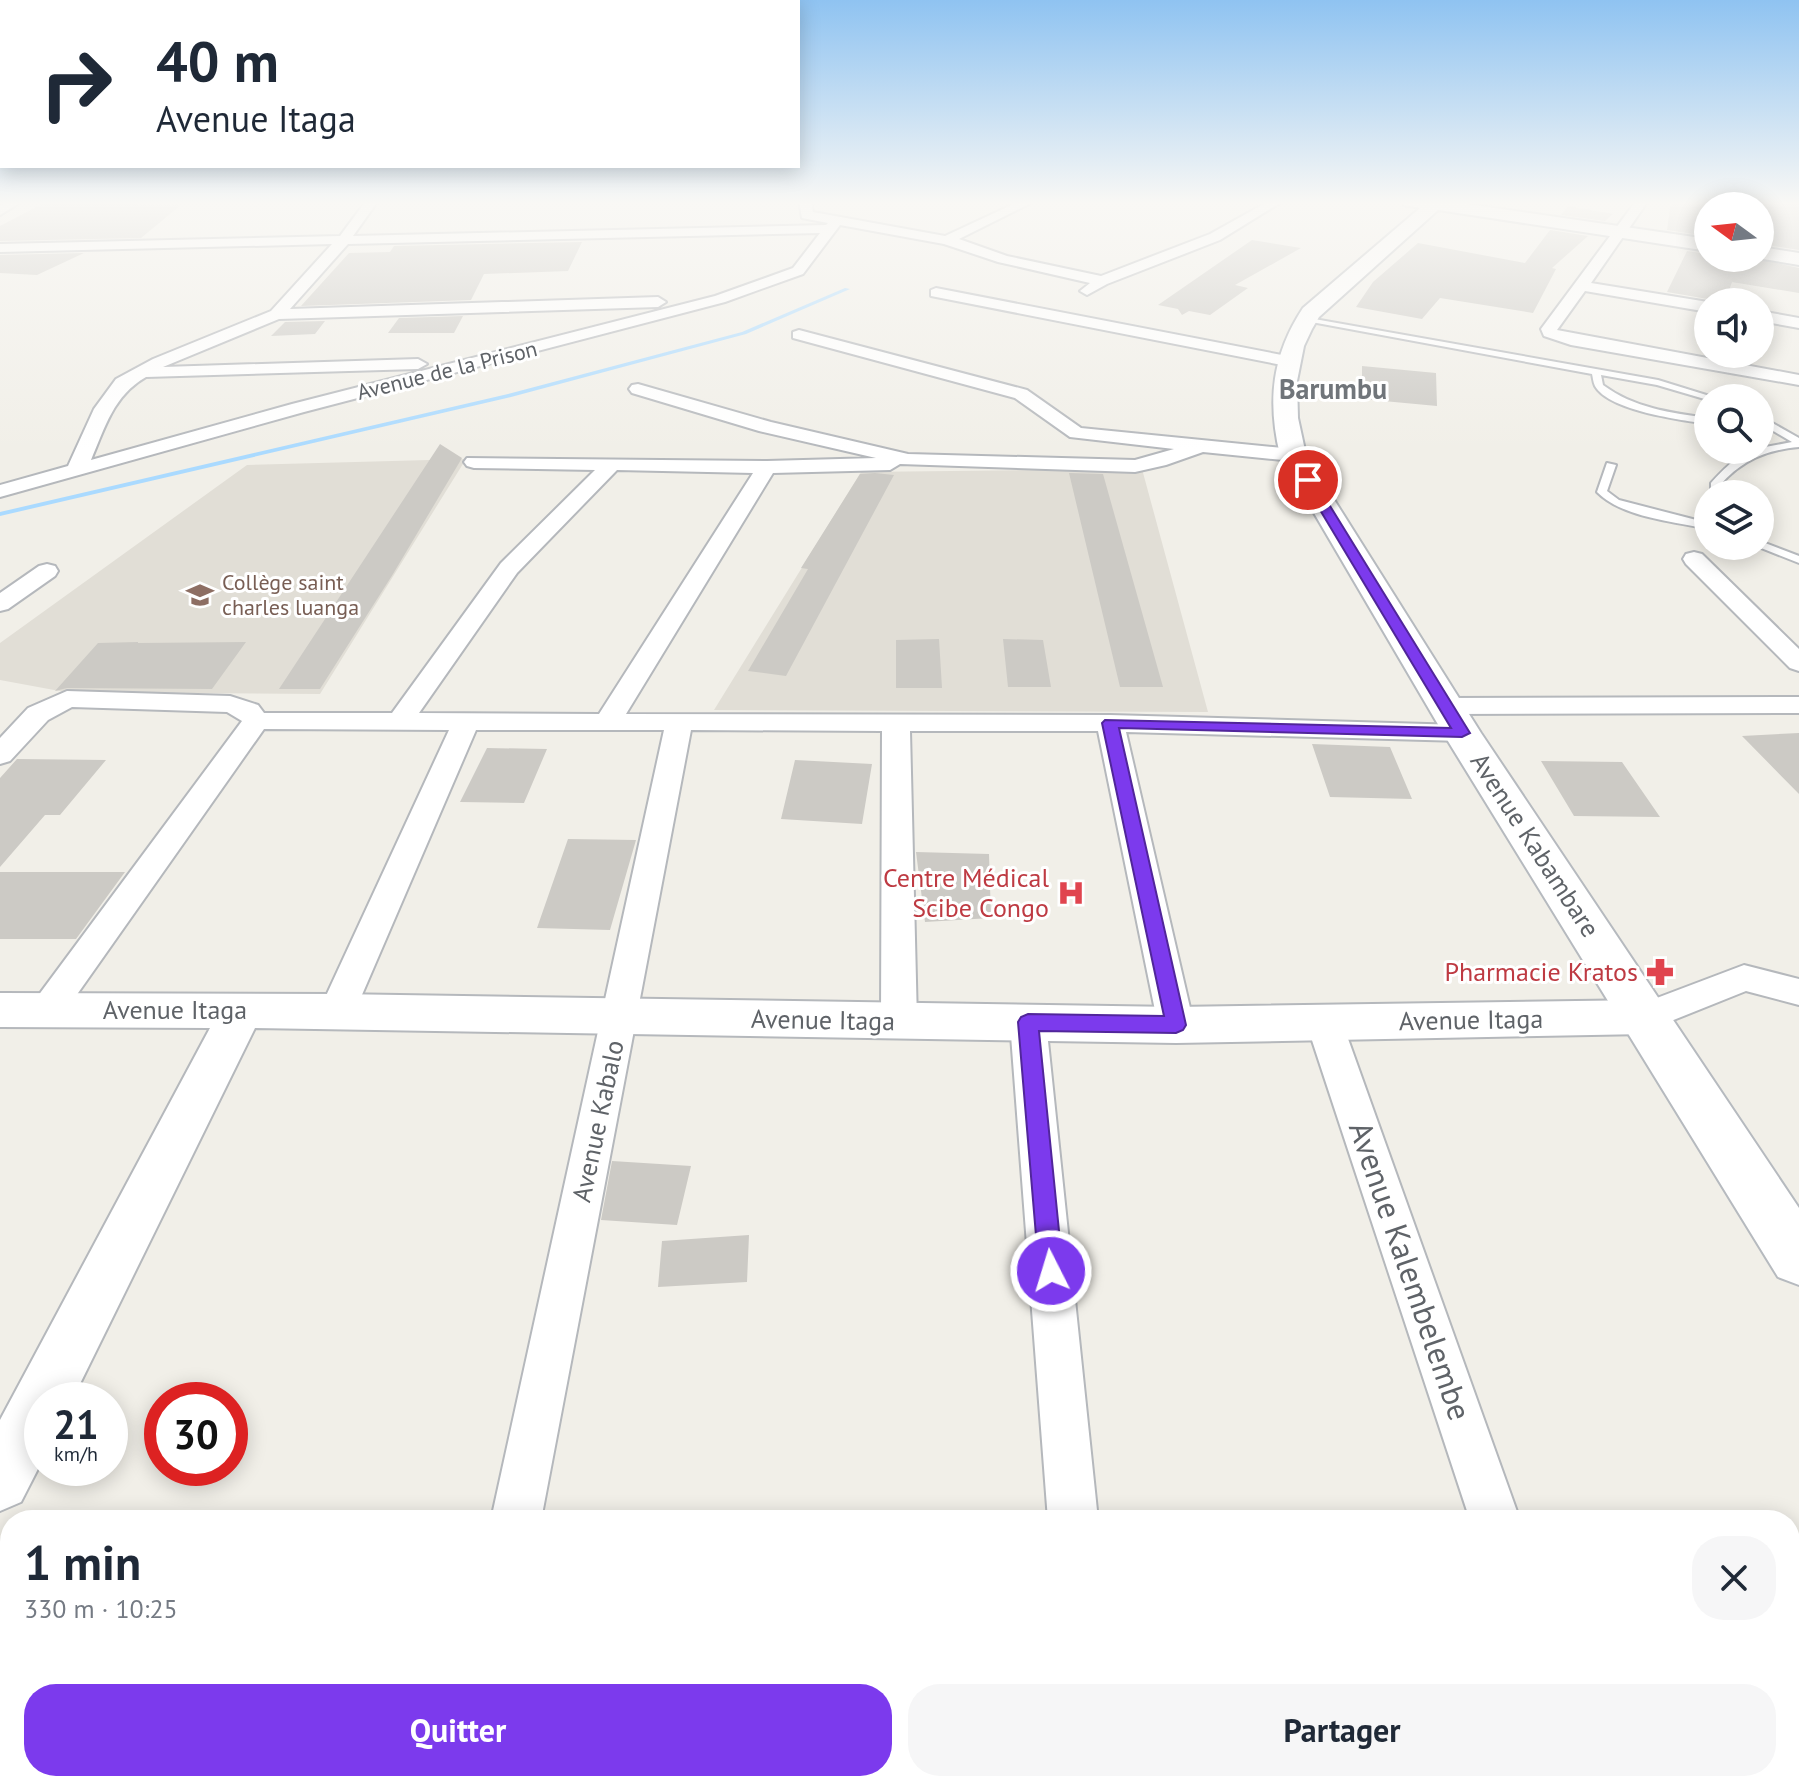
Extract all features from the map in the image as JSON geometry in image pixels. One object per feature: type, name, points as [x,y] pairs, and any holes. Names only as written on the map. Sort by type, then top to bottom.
[{"type":"main road","name":"Avenue Kabambare","points":[[1342,285],[1306,319],[1295,335],[1287,361],[1284,426],[1293,455],[1454,719],[1799,1258]]},
{"type":"street","points":[[277,314],[304,285]]},
{"type":"street","name":"Avenue de la Prison","points":[[0,491],[720,299],[760,285]]},
{"type":"street","points":[[1046,314],[1096,285]]},
{"type":"street","points":[[1694,305],[1582,286],[1549,329],[1552,335],[1799,380]]},
{"type":"street","points":[[936,293],[1287,361]]},
{"type":"street","points":[[77,469],[103,409],[122,383],[137,373],[277,314],[720,299]]},
{"type":"street","points":[[1774,319],[1799,323]]},
{"type":"street","points":[[799,335],[1021,394],[1041,406],[1059,426],[1077,433],[1293,455]]},
{"type":"street","points":[[137,373],[484,361]]},
{"type":"street","points":[[638,389],[766,427],[908,460]]},
{"type":"street","points":[[474,462],[861,467],[908,460],[1135,466],[1197,447]]},
{"type":"street","points":[[399,722],[509,568],[611,465]]},
{"type":"street","points":[[607,722],[767,467]]},
{"type":"street","points":[[1695,560],[1799,663]]},
{"type":"street","points":[[0,604],[47,571]]},
{"type":"street","points":[[0,755],[38,714],[67,699],[230,704],[249,711],[256,721]]},
{"type":"street","points":[[256,721],[465,724],[1110,723],[1454,719],[1799,705]]},
{"type":"street","points":[[47,1010],[256,721]]},
{"type":"street","points":[[896,722],[899,1022]]},
{"type":"street","name":"Avenue Kabalo","points":[[518,1510],[679,723]]},
{"type":"street","points":[[1110,723],[1176,1025]]},
{"type":"street","points":[[337,1011],[465,724]]},
{"type":"street","points":[[1646,1017],[1744,978],[1799,992]]},
{"type":"street","name":"Avenue Itaga","points":[[0,1010],[337,1011],[1176,1025],[1646,1017]]},
{"type":"street","points":[[0,1481],[241,1011]]},
{"type":"street","points":[[1028,1022],[1072,1510]]},
{"type":"street","name":"Avenue Kalembelembe","points":[[1324,1022],[1492,1510]]},
{"type":"lane","points":[[1306,319],[1658,383],[1694,393]]},
{"type":"lane","points":[[1596,372],[1599,386],[1614,399],[1638,408],[1694,418]]},
{"type":"lane","points":[[1774,427],[1799,443]]},
{"type":"lane","points":[[1774,430],[1780,431]]},
{"type":"lane","points":[[1719,480],[1732,464],[1746,454],[1799,443]]},
{"type":"lane","points":[[1611,465],[1602,492],[1615,502],[1694,522]]},
{"type":"lane","points":[[1774,550],[1799,560]]},
{"type":"shaded area","points":[[466,459],[320,694],[65,692],[0,680],[0,643],[247,465]]},
{"type":"shaded area","points":[[1142,469],[1208,712],[714,710],[861,472]]},
{"type":"building","points":[[320,285],[479,285],[471,300],[301,306]]},
{"type":"building","points":[[1188,285],[1236,285],[1248,288],[1210,315],[1189,311],[1182,315],[1178,309],[1158,305]]},
{"type":"building","points":[[1371,285],[1548,285],[1533,313],[1440,298],[1422,319],[1356,307]]},
{"type":"building","points":[[1671,285],[1731,285],[1730,288],[1694,288],[1694,297],[1667,292]]},
{"type":"building","points":[[1748,285],[1799,285],[1799,293]]},
{"type":"building","points":[[463,316],[454,333],[388,333],[399,318]]},
{"type":"building","points":[[325,321],[315,334],[271,336],[285,322]]},
{"type":"building","points":[[1362,366],[1436,373],[1437,406],[1362,399]]},
{"type":"building","points":[[440,444],[462,458],[320,689],[279,689]]},
{"type":"building","points":[[1069,473],[1103,474],[1163,687],[1120,687]]},
{"type":"building","points":[[860,474],[894,475],[786,676],[748,671],[808,569],[801,568]]},
{"type":"building","points":[[939,639],[942,688],[896,688],[896,640]]},
{"type":"building","points":[[1003,639],[1043,640],[1051,687],[1008,687]]},
{"type":"building","points":[[246,642],[212,689],[67,688],[55,691],[98,643]]},
{"type":"building","points":[[1799,733],[1799,794],[1742,736]]},
{"type":"building","points":[[1312,744],[1390,747],[1412,799],[1330,797]]},
{"type":"building","points":[[487,748],[547,749],[524,803],[460,802]]},
{"type":"building","points":[[17,759],[106,760],[60,815],[45,815],[0,867],[0,778]]},
{"type":"building","points":[[795,760],[872,764],[862,824],[781,819]]},
{"type":"building","points":[[1541,761],[1622,762],[1660,817],[1574,816]]},
{"type":"building","points":[[568,839],[636,840],[610,930],[537,928]]},
{"type":"building","points":[[916,852],[989,854],[991,918],[925,922]]},
{"type":"building","points":[[0,872],[125,872],[76,939],[0,939]]},
{"type":"building","points":[[612,1161],[691,1166],[677,1225],[601,1220]]},
{"type":"building","points":[[749,1235],[747,1282],[658,1287],[662,1241]]},
{"type":"waterway","points":[[0,514],[509,396],[744,333],[847,289]]},
{"type":"place","name":"Collège saint charles luanga","points":[[200,595]]},
{"type":"place","name":"Centre Médical Scibe Congo","points":[[1071,893]]},
{"type":"place","name":"Pharmacie Kratos","points":[[1660,972]]},
{"type":"district","name":"Barumbu","points":[[1333,389]]},
{"type":"route","points":[[1051,1271],[1028,1022],[1176,1025],[1110,723],[1462,733],[1308,480]]}]
